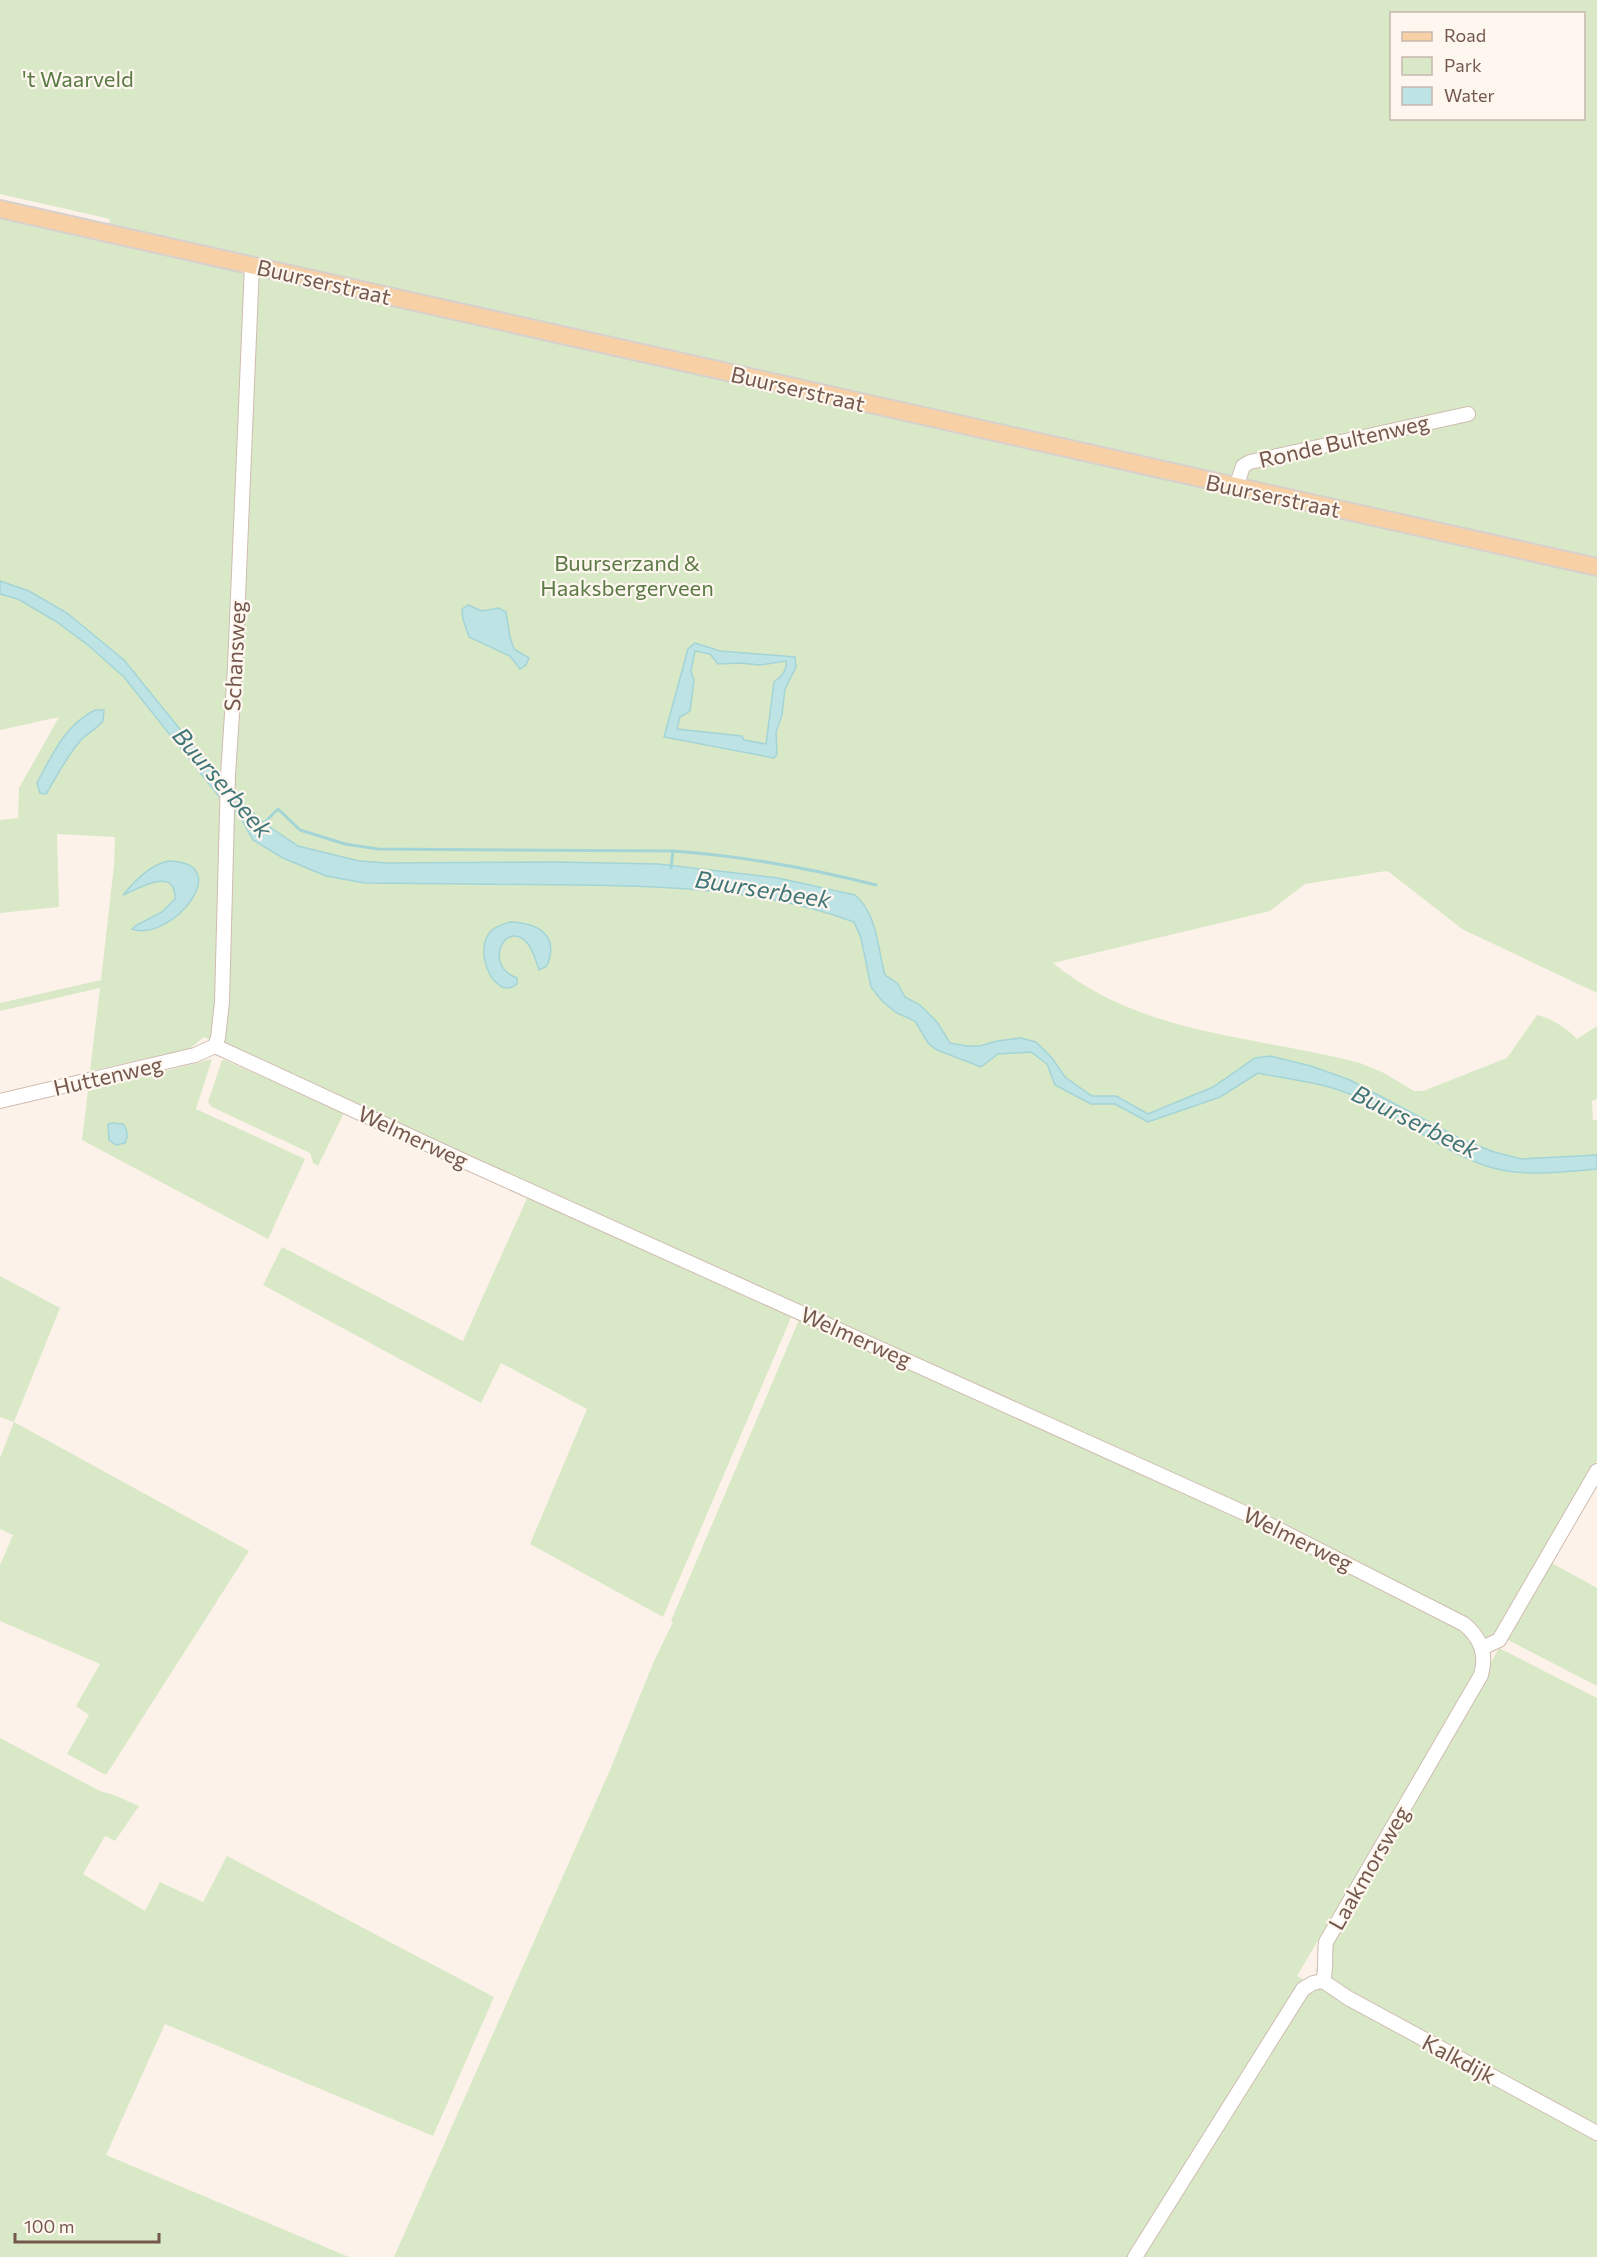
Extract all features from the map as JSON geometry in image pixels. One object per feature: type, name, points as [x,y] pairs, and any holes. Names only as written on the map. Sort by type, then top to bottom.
[{"type":"main road","name":"Buurserstraat","points":[[0,210],[1597,567]]},
{"type":"street","name":"Schansweg","points":[[215,1046],[222,1002],[228,782],[252,265]]},
{"type":"street","name":"Ronde Bultenweg","points":[[1236,488],[1243,466],[1250,462],[1468,414]]},
{"type":"street","name":"Huttenweg","points":[[0,1101],[195,1055],[215,1046]]},
{"type":"street","name":"Welmerweg","points":[[215,1046],[475,1166],[1258,1519],[1464,1624],[1473,1631],[1482,1648]]},
{"type":"street","points":[[1482,1648],[1500,1640],[1597,1471]]},
{"type":"street","name":"Laakmorsweg","points":[[1323,1982],[1326,1971],[1324,1952],[1326,1942],[1481,1675],[1484,1657],[1482,1648]]},
{"type":"street","points":[[1135,2257],[1303,1989],[1313,1983],[1323,1982]]},
{"type":"street","name":"Kalkdijk","points":[[1323,1982],[1348,1998],[1597,2133]]},
{"type":"green space","name":"Buurserzand & Haaksbergerveen","points":[[0,0],[1597,0],[1597,993],[1462,929],[1386,871],[1305,884],[1270,911],[1053,963],[1087,987],[1124,1005],[1161,1019],[1200,1030],[1360,1063],[1384,1073],[1414,1091],[1423,1091],[1507,1058],[1537,1015],[1558,1024],[1577,1039],[1597,1026],[1597,1099],[1592,1101],[1593,1120],[1597,1120],[1597,1461],[1297,1976],[1597,2140],[1597,2257],[394,2257],[610,1770],[804,1308],[204,1037],[189,1049],[90,1071],[100,988],[0,1011],[0,1003],[101,980],[115,837],[57,834],[59,907],[0,913],[0,820],[18,818],[19,788],[59,717],[0,730],[0,216],[105,239],[110,219],[0,194]]},
{"type":"green space","points":[[212,1059],[196,1109],[305,1159],[268,1239],[82,1140],[88,1091]]},
{"type":"green space","points":[[222,1060],[344,1113],[318,1166],[313,1163],[310,1153],[212,1107],[208,1102]]},
{"type":"green space","points":[[528,1196],[793,1313],[663,1617],[530,1544],[587,1409],[501,1363],[481,1403],[263,1285],[282,1247],[463,1341]]},
{"type":"green space","points":[[0,1276],[60,1308],[14,1422],[0,1417]]},
{"type":"green space","points":[[14,1422],[249,1551],[106,1775],[67,1754],[89,1715],[76,1706],[100,1664],[0,1621],[0,1565],[13,1535],[0,1529],[0,1458]]},
{"type":"green space","points":[[1550,1562],[1597,1588],[1597,1686],[1508,1640]]},
{"type":"green space","points":[[1499,1648],[1597,1698],[1597,2126],[1315,1971],[1402,1823]]},
{"type":"green space","points":[[0,1738],[100,1791],[139,1806],[115,1841],[105,1836],[83,1874],[145,1911],[160,1882],[203,1902],[227,1856],[494,1997],[433,2136],[165,2024],[106,2155],[349,2257],[0,2257]]},
{"type":"water","name":"Buurserbeek","points":[[0,581],[29,591],[67,613],[124,660],[225,785],[264,823],[298,846],[359,861],[387,863],[658,864],[778,878],[855,895],[863,903],[876,932],[885,975],[897,983],[905,997],[920,1005],[937,1022],[950,1043],[980,1046],[1021,1038],[1036,1042],[1052,1058],[1065,1077],[1092,1096],[1116,1096],[1148,1114],[1213,1087],[1255,1058],[1270,1056],[1311,1066],[1350,1080],[1461,1139],[1494,1152],[1521,1159],[1597,1155],[1597,1169],[1532,1173],[1493,1168],[1456,1153],[1366,1101],[1347,1093],[1314,1083],[1258,1073],[1220,1097],[1148,1122],[1115,1104],[1091,1104],[1055,1085],[1047,1064],[1031,1052],[998,1054],[981,1067],[937,1050],[928,1043],[915,1021],[897,1013],[882,1001],[871,987],[861,938],[854,922],[786,902],[681,888],[365,883],[326,876],[283,858],[253,840],[238,813],[225,804],[124,677],[57,622],[18,599],[0,594]]},
{"type":"water","points":[[468,605],[482,611],[499,608],[506,612],[514,649],[529,658],[526,665],[520,669],[510,656],[469,637],[462,609]]},
{"type":"water","points":[[695,643],[720,651],[795,657],[796,667],[785,689],[782,715],[776,732],[777,754],[774,758],[664,737],[688,649]],"holes":[[[695,651],[710,654],[718,664],[760,665],[786,661],[783,673],[774,682],[766,744],[744,740],[742,736],[677,729],[680,717],[690,711],[694,680],[691,671]]]},
{"type":"water","points":[[95,710],[104,710],[103,721],[76,746],[46,794],[40,793],[37,783],[60,742],[75,724]]},
{"type":"water","points":[[168,861],[188,865],[197,874],[198,887],[191,901],[179,914],[164,924],[148,930],[132,929],[162,912],[175,899],[174,889],[169,883],[163,881],[146,885],[123,895],[148,870]]},
{"type":"water","points":[[510,922],[529,925],[544,932],[548,938],[550,955],[547,966],[539,970],[528,944],[520,937],[512,936],[506,940],[501,946],[499,955],[501,964],[507,972],[517,978],[517,984],[509,988],[501,986],[488,971],[484,949],[486,939],[492,930]]},
{"type":"water","points":[[108,1124],[125,1126],[127,1138],[125,1143],[116,1145],[109,1140]]},
{"type":"waterway","name":"Buurserbeek","points":[[264,823],[278,809],[300,830],[345,844],[378,849],[673,851]]},
{"type":"waterway","name":"Buurserbeek","points":[[671,868],[673,851],[775,864],[876,885]]},
{"type":"park label","name":"'t Waarveld","points":[[78,79]]}]
